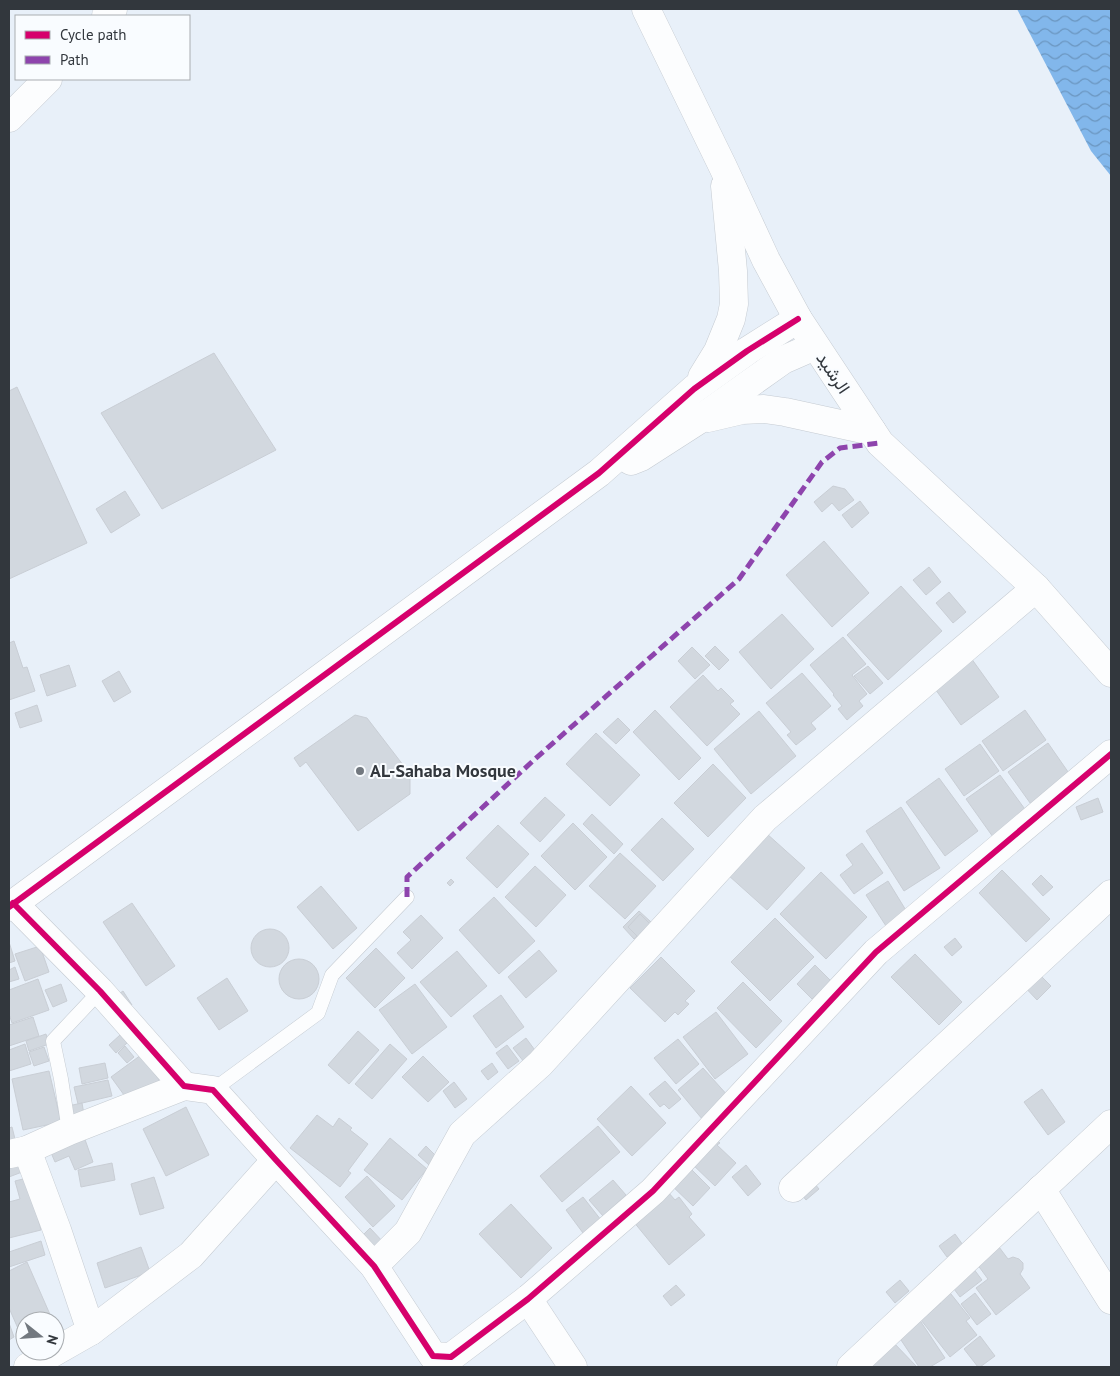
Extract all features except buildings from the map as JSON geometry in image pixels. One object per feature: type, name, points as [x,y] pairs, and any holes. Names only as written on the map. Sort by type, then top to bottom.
[{"type":"street","name":"الرشيد","points":[[646,9],[724,167],[766,260],[798,319],[880,443],[1036,588],[1111,673]]},
{"type":"street","points":[[9,118],[47,80]]},
{"type":"street","points":[[694,389],[718,351],[731,319],[734,304],[724,167]]},
{"type":"street","points":[[184,1086],[100,992],[11,905],[599,474],[694,389],[747,351],[798,319]]},
{"type":"street","points":[[599,474],[641,457],[783,360],[815,346]]},
{"type":"street","points":[[696,421],[742,410],[764,409],[872,430]]},
{"type":"street","points":[[374,1266],[408,1232],[462,1134],[540,1064],[765,818],[1036,588]]},
{"type":"street","points":[[91,1330],[57,1230],[18,1152],[184,1086],[213,1090],[374,1266],[432,1356],[450,1357],[528,1299],[653,1191],[876,952],[1111,754]]},
{"type":"street","points":[[793,1188],[1111,894]]},
{"type":"street","points":[[851,1367],[1111,1124]]},
{"type":"street","points":[[28,1367],[91,1330],[190,1255],[276,1160]]},
{"type":"street","points":[[1041,1189],[1111,1300]]},
{"type":"street","points":[[528,1299],[573,1367]]},
{"type":"lane","points":[[213,1090],[318,1013],[332,975],[407,897]]},
{"type":"lane","points":[[69,1131],[61,1079],[52,1041],[100,992]]},
{"type":"water","points":[[1017,9],[1111,9],[1111,176],[1091,151]]},
{"type":"marked path","points":[[407,897],[407,877],[535,759],[739,579],[822,462],[840,448],[880,443]]},
{"type":"cycle path","points":[[9,907],[599,473],[694,389],[747,351],[798,319]]},
{"type":"cycle path","points":[[13,903],[100,991],[184,1086],[213,1090],[374,1266],[433,1356],[451,1357],[528,1299],[653,1191],[876,952],[1111,754]]},
{"type":"place","name":"AL-Sahaba Mosque","points":[[360,771]]}]
